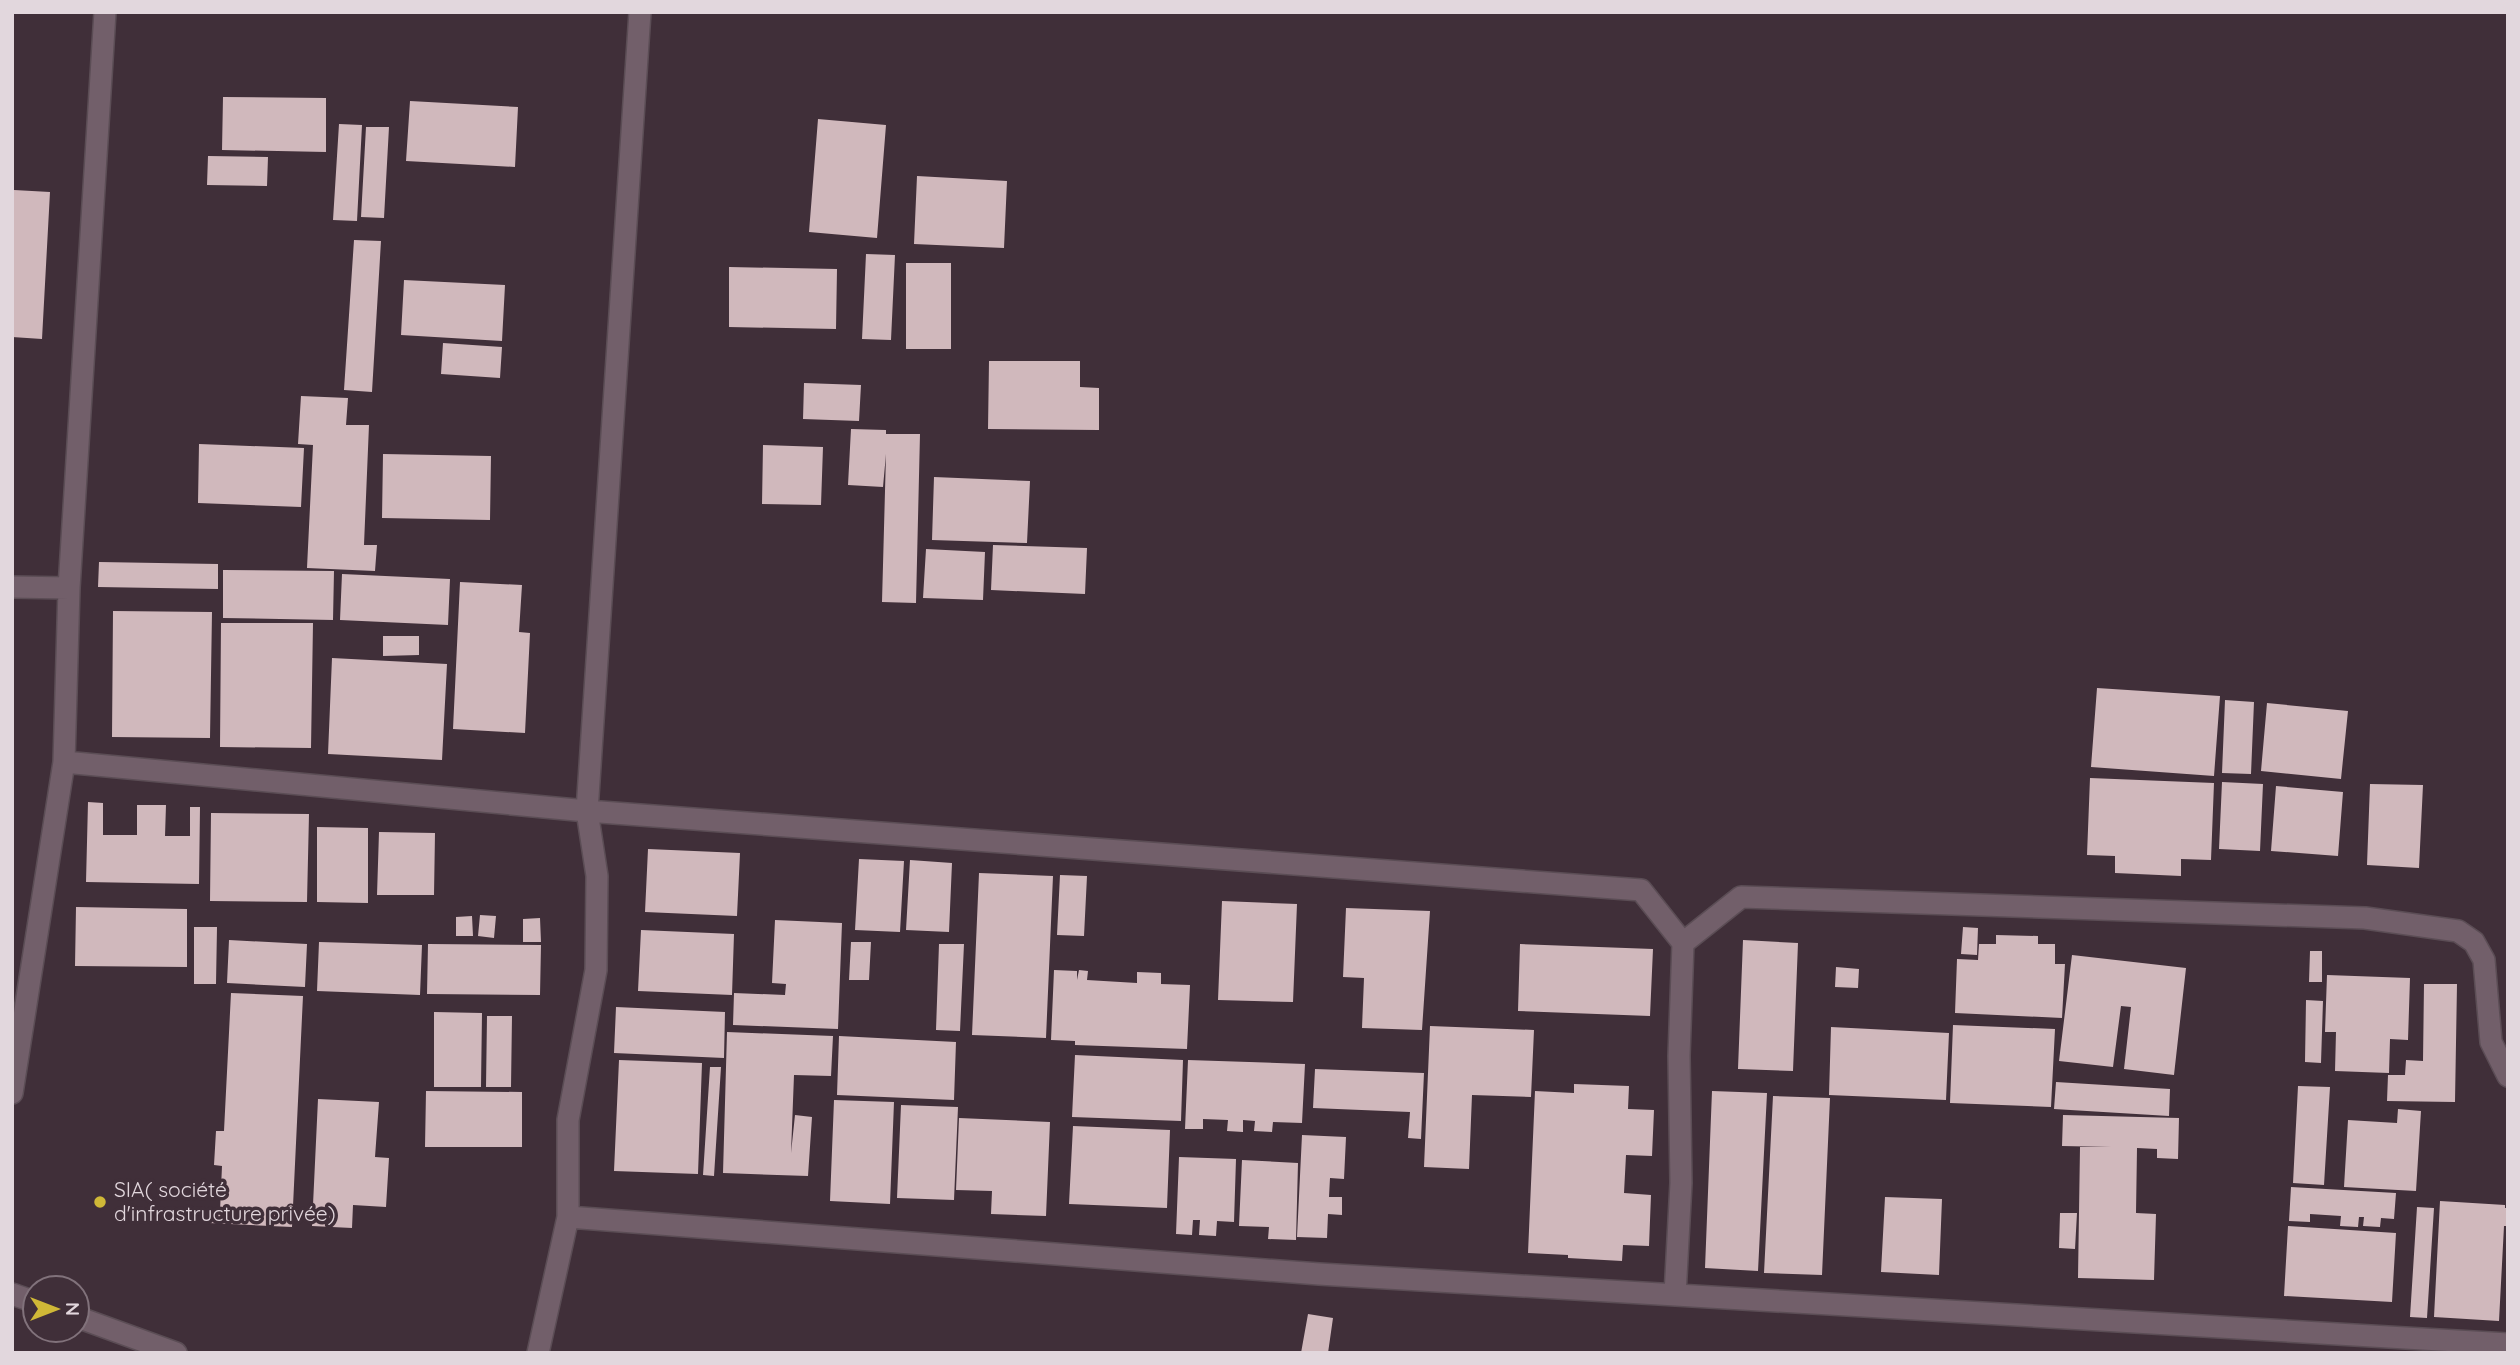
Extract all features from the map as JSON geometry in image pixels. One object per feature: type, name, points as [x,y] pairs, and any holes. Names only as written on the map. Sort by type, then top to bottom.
[{"type":"street","points":[[12,1093],[64,762],[69,588],[105,12]]},
{"type":"street","points":[[538,1353],[568,1217],[568,1120],[596,970],[597,876],[587,811],[640,12]]},
{"type":"street","points":[[12,587],[69,588]]},
{"type":"street","points":[[64,762],[587,811],[1641,890],[1683,943],[1679,1056],[1681,1183],[1675,1295]]},
{"type":"street","points":[[1683,943],[1741,897],[2365,918],[2458,931],[2474,942],[2484,960],[2491,1042],[2508,1076]]},
{"type":"street","points":[[568,1217],[1319,1274],[2508,1344]]},
{"type":"street","points":[[91,1322],[176,1353]]},
{"type":"building","points":[[223,97],[326,98],[326,152],[222,150]]},
{"type":"building","points":[[410,101],[518,107],[515,167],[406,161]]},
{"type":"building","points":[[818,119],[886,125],[877,238],[809,232]]},
{"type":"building","points":[[339,124],[362,125],[357,221],[333,220]]},
{"type":"building","points":[[366,127],[389,127],[384,218],[361,217]]},
{"type":"building","points":[[208,156],[268,157],[267,186],[207,185]]},
{"type":"building","points":[[917,176],[1007,181],[1004,248],[914,244]]},
{"type":"building","points":[[14,190],[50,192],[42,339],[12,337]]},
{"type":"building","points":[[354,240],[381,241],[372,392],[344,390]]},
{"type":"building","points":[[866,254],[895,255],[891,340],[862,339]]},
{"type":"building","points":[[906,263],[951,263],[951,349],[906,349]]},
{"type":"building","points":[[729,267],[837,269],[836,329],[729,327]]},
{"type":"building","points":[[404,280],[505,285],[502,341],[401,335]]},
{"type":"building","points":[[443,343],[502,347],[500,378],[441,374]]},
{"type":"building","points":[[989,361],[1080,361],[1080,387],[1099,388],[1099,430],[988,429]]},
{"type":"building","points":[[804,383],[861,385],[859,421],[803,419]]},
{"type":"building","points":[[301,396],[348,398],[346,425],[369,425],[364,545],[377,545],[375,571],[307,568],[313,445],[298,444]]},
{"type":"building","points":[[851,429],[886,430],[886,434],[920,434],[916,603],[882,602],[886,454],[883,487],[848,485]]},
{"type":"building","points":[[199,444],[304,448],[301,507],[198,503]]},
{"type":"building","points":[[763,445],[823,447],[821,505],[762,504]]},
{"type":"building","points":[[383,454],[491,456],[490,520],[382,518]]},
{"type":"building","points":[[934,477],[1030,481],[1027,543],[932,540]]},
{"type":"building","points":[[993,545],[1087,548],[1085,594],[991,590]]},
{"type":"building","points":[[926,549],[985,552],[983,600],[923,598]]},
{"type":"building","points":[[99,562],[218,564],[218,589],[98,587]]},
{"type":"building","points":[[223,570],[334,571],[333,620],[223,618]]},
{"type":"building","points":[[342,574],[450,579],[448,625],[340,620]]},
{"type":"building","points":[[460,582],[522,585],[519,632],[530,633],[525,733],[453,729]]},
{"type":"building","points":[[113,611],[212,612],[210,738],[112,737]]},
{"type":"building","points":[[221,623],[313,623],[311,748],[220,747]]},
{"type":"building","points":[[383,636],[419,636],[419,655],[383,656]]},
{"type":"building","points":[[332,658],[447,664],[442,760],[328,754]]},
{"type":"building","points":[[2097,688],[2220,696],[2214,776],[2091,767]]},
{"type":"building","points":[[2225,700],[2254,702],[2251,774],[2222,773]]},
{"type":"building","points":[[2267,703],[2348,711],[2341,779],[2261,771]]},
{"type":"building","points":[[2090,778],[2214,783],[2211,860],[2181,859],[2181,876],[2115,873],[2115,856],[2087,855]]},
{"type":"building","points":[[2222,782],[2263,784],[2260,851],[2219,849]]},
{"type":"building","points":[[2370,784],[2423,785],[2419,868],[2367,865]]},
{"type":"building","points":[[2276,786],[2343,792],[2338,856],[2271,851]]},
{"type":"building","points":[[88,802],[103,803],[103,835],[137,835],[137,805],[166,805],[165,836],[190,836],[190,807],[200,807],[199,884],[86,882]]},
{"type":"building","points":[[211,813],[309,814],[307,902],[210,901]]},
{"type":"building","points":[[317,827],[368,828],[368,903],[317,902]]},
{"type":"building","points":[[379,832],[435,833],[434,895],[377,895]]},
{"type":"building","points":[[648,849],[740,853],[737,916],[645,912]]},
{"type":"building","points":[[859,859],[904,861],[900,932],[855,930]]},
{"type":"building","points":[[910,860],[952,863],[949,932],[906,930]]},
{"type":"building","points":[[979,873],[1053,876],[1046,1038],[972,1035]]},
{"type":"building","points":[[1060,875],[1087,876],[1084,936],[1057,935]]},
{"type":"building","points":[[1222,901],[1297,904],[1293,1002],[1218,1000]]},
{"type":"building","points":[[76,907],[187,909],[187,967],[75,966]]},
{"type":"building","points":[[1346,908],[1430,911],[1422,1030],[1362,1028],[1364,978],[1343,977]]},
{"type":"building","points":[[480,915],[496,916],[494,938],[478,936]]},
{"type":"building","points":[[472,916],[473,936],[456,936],[456,917]]},
{"type":"building","points":[[540,918],[541,942],[523,942],[523,919]]},
{"type":"building","points":[[775,920],[842,923],[838,1029],[733,1025],[734,993],[785,995],[786,984],[772,983]]},
{"type":"building","points":[[194,927],[217,927],[216,984],[194,984]]},
{"type":"building","points":[[1963,927],[1978,928],[1977,955],[1961,954]]},
{"type":"building","points":[[641,930],[734,934],[732,995],[638,991]]},
{"type":"building","points":[[1996,935],[2038,936],[2038,944],[2055,944],[2055,964],[2065,964],[2062,1018],[1955,1013],[1957,959],[1978,960],[1979,944],[1996,944]]},
{"type":"building","points":[[229,940],[307,944],[305,987],[227,983]]},
{"type":"building","points":[[1743,940],[1798,943],[1793,1071],[1738,1069]]},
{"type":"building","points":[[319,942],[422,945],[420,995],[317,991]]},
{"type":"building","points":[[851,942],[871,942],[869,980],[849,980]]},
{"type":"building","points":[[428,944],[541,945],[540,995],[427,994]]},
{"type":"building","points":[[939,944],[964,944],[960,1031],[936,1030]]},
{"type":"building","points":[[1520,944],[1653,949],[1650,1016],[1518,1011]]},
{"type":"building","points":[[2310,951],[2322,951],[2322,982],[2309,982]]},
{"type":"building","points":[[2072,955],[2186,968],[2174,1075],[2124,1069],[2131,1007],[2121,1006],[2113,1067],[2059,1061]]},
{"type":"building","points":[[1836,967],[1859,969],[1858,988],[1835,987]]},
{"type":"building","points":[[1054,970],[1077,971],[1077,980],[1079,970],[1088,971],[1087,980],[1137,983],[1137,972],[1161,973],[1161,984],[1190,985],[1187,1049],[1075,1045],[1075,1041],[1051,1040]]},
{"type":"building","points":[[2327,975],[2410,978],[2408,1040],[2390,1039],[2389,1073],[2335,1071],[2336,1032],[2325,1032]]},
{"type":"building","points":[[2424,984],[2457,984],[2455,1102],[2387,1101],[2388,1075],[2405,1075],[2406,1060],[2423,1061]]},
{"type":"building","points":[[231,993],[303,996],[292,1227],[209,1223],[210,1211],[220,1211],[222,1166],[214,1165],[216,1131],[224,1131]]},
{"type":"building","points":[[2306,1000],[2323,1001],[2321,1063],[2305,1062]]},
{"type":"building","points":[[616,1007],[725,1012],[724,1058],[614,1053]]},
{"type":"building","points":[[434,1012],[482,1013],[481,1087],[434,1087]]},
{"type":"building","points":[[487,1016],[512,1016],[511,1087],[486,1087]]},
{"type":"building","points":[[1953,1025],[2055,1029],[2051,1107],[1950,1103]]},
{"type":"building","points":[[1430,1026],[1534,1030],[1531,1097],[1472,1095],[1469,1169],[1424,1167]]},
{"type":"building","points":[[1831,1027],[1949,1033],[1946,1100],[1829,1095]]},
{"type":"building","points":[[727,1032],[833,1036],[831,1076],[794,1075],[791,1153],[795,1115],[812,1117],[808,1176],[723,1173]]},
{"type":"building","points":[[839,1036],[956,1042],[954,1100],[837,1095]]},
{"type":"building","points":[[1075,1055],[1183,1060],[1181,1121],[1072,1117]]},
{"type":"building","points":[[619,1060],[702,1063],[698,1174],[614,1171]]},
{"type":"building","points":[[1188,1060],[1305,1064],[1302,1123],[1273,1122],[1272,1132],[1254,1131],[1255,1121],[1243,1120],[1243,1132],[1227,1131],[1228,1120],[1203,1119],[1203,1129],[1185,1129]]},
{"type":"building","points":[[710,1067],[721,1067],[714,1176],[703,1175]]},
{"type":"building","points":[[1315,1069],[1424,1073],[1421,1139],[1408,1138],[1410,1112],[1313,1108]]},
{"type":"building","points":[[2056,1082],[2170,1089],[2169,1116],[2054,1109]]},
{"type":"building","points":[[1574,1084],[1629,1086],[1628,1109],[1654,1110],[1652,1156],[1626,1155],[1624,1193],[1651,1195],[1649,1246],[1623,1245],[1622,1261],[1528,1253],[1535,1091],[1574,1093]]},
{"type":"building","points":[[2298,1086],[2330,1087],[2324,1185],[2293,1183]]},
{"type":"building","points":[[426,1091],[522,1092],[522,1147],[425,1147]]},
{"type":"building","points":[[1712,1091],[1767,1093],[1758,1271],[1705,1268]]},
{"type":"building","points":[[1773,1096],[1830,1098],[1822,1275],[1764,1273]]},
{"type":"building","points":[[318,1099],[379,1102],[375,1157],[389,1158],[386,1207],[353,1205],[352,1228],[312,1226]]},
{"type":"building","points":[[834,1100],[894,1102],[890,1204],[830,1201]]},
{"type":"building","points":[[901,1105],[958,1107],[954,1200],[897,1198]]},
{"type":"building","points":[[2398,1109],[2421,1111],[2416,1191],[2344,1187],[2348,1120],[2397,1123]]},
{"type":"building","points":[[2063,1115],[2179,1118],[2178,1159],[2157,1158],[2157,1149],[2137,1148],[2136,1213],[2156,1214],[2154,1280],[2078,1278],[2080,1147],[2111,1147],[2062,1146]]},
{"type":"building","points":[[959,1118],[1050,1122],[1046,1216],[991,1214],[992,1191],[956,1190]]},
{"type":"building","points":[[1073,1126],[1170,1130],[1167,1208],[1069,1204]]},
{"type":"building","points":[[1302,1135],[1346,1137],[1344,1179],[1330,1178],[1329,1197],[1342,1197],[1342,1215],[1328,1214],[1327,1238],[1297,1237]]},
{"type":"building","points":[[1179,1157],[1236,1159],[1234,1222],[1217,1221],[1216,1236],[1199,1235],[1200,1220],[1193,1220],[1192,1235],[1176,1234]]},
{"type":"building","points":[[1242,1160],[1298,1163],[1296,1240],[1268,1239],[1269,1227],[1239,1226]]},
{"type":"building","points":[[2291,1187],[2396,1193],[2394,1219],[2381,1218],[2380,1227],[2363,1226],[2364,1217],[2359,1217],[2358,1227],[2340,1226],[2341,1216],[2310,1214],[2310,1222],[2289,1221]]},
{"type":"building","points":[[1885,1197],[1942,1199],[1939,1275],[1881,1272]]},
{"type":"building","points":[[2440,1201],[2505,1205],[2505,1208],[2508,1208],[2508,1226],[2504,1226],[2499,1321],[2434,1317]]},
{"type":"building","points":[[2417,1207],[2434,1208],[2427,1318],[2410,1317]]},
{"type":"building","points":[[2060,1213],[2077,1213],[2075,1249],[2059,1248]]},
{"type":"building","points":[[2288,1226],[2396,1233],[2392,1302],[2284,1296]]},
{"type":"building","points":[[1308,1314],[1333,1318],[1328,1353],[1301,1353]]},
{"type":"place","name":"SIA( société d'infrastructure privée)","points":[[100,1202]]}]
